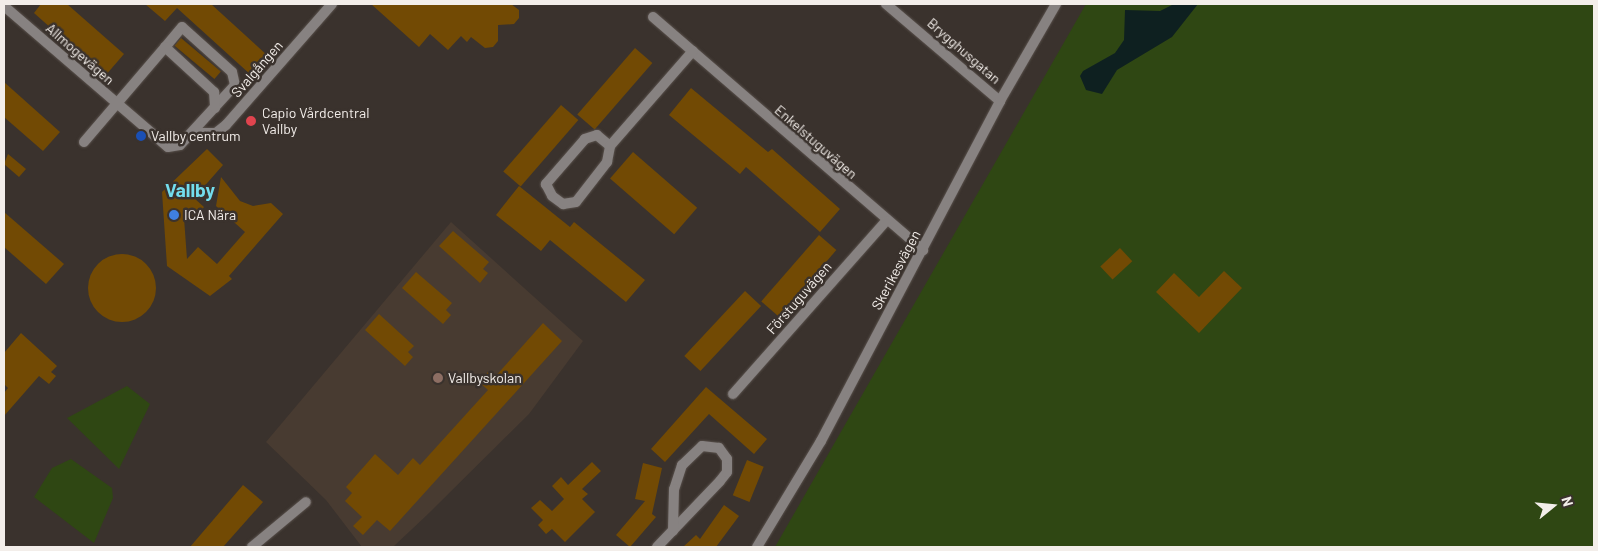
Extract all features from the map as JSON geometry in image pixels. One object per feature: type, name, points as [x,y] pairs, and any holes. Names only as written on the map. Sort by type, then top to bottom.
[{"type":"street","name":"Svalgången","points":[[192,133],[216,133],[226,125],[332,4]]},
{"type":"street","name":"Brygghusgatan","points":[[886,4],[1000,101]]},
{"type":"street","name":"Skerikesvägen","points":[[757,547],[821,441],[1000,101],[1056,4]]},
{"type":"street","name":"Allmogevägen","points":[[4,6],[168,147],[180,146],[235,85],[232,72],[182,27],[165,47]]},
{"type":"street","name":"Enkelstuguvägen","points":[[653,17],[886,221],[923,250]]},
{"type":"street","points":[[84,142],[165,47],[214,92],[215,108]]},
{"type":"street","points":[[610,146],[597,135],[585,139],[546,184],[552,196],[563,204],[576,202],[607,162],[610,146],[693,51]]},
{"type":"street","name":"Förstuguvägen","points":[[733,394],[886,221]]},
{"type":"street","points":[[657,547],[673,531],[727,472],[727,459],[719,448],[702,446],[682,465],[674,488],[673,531]]},
{"type":"street","points":[[252,547],[306,502]]},
{"type":"shaded area","points":[[1174,4],[1198,4],[1172,37],[1117,70],[1102,94],[1086,90],[1080,76],[1083,71],[1115,53],[1124,40],[1125,10],[1160,11]]},
{"type":"shaded area","name":"Vallbyskolan","points":[[451,222],[583,341],[529,414],[394,546],[362,547],[326,500],[266,442]]},
{"type":"green space","points":[[1086,4],[1594,4],[1594,547],[775,547]]},
{"type":"green space","points":[[127,386],[150,404],[119,469],[67,418]]},
{"type":"green space","points":[[71,459],[112,488],[113,498],[94,543],[34,497],[52,468]]},
{"type":"building","points":[[41,4],[67,4],[124,54],[105,76],[34,13]]},
{"type":"building","points":[[145,4],[211,4],[268,56],[251,75],[177,8],[165,21]]},
{"type":"building","points":[[371,4],[511,4],[519,10],[519,18],[514,24],[498,25],[498,41],[493,47],[485,48],[471,37],[467,42],[461,36],[448,50],[430,34],[419,47]]},
{"type":"building","points":[[181,38],[221,71],[214,79],[175,46]]},
{"type":"building","points":[[635,48],[652,63],[595,130],[577,114]]},
{"type":"building","points":[[4,82],[60,132],[43,151],[4,117]]},
{"type":"building","points":[[691,88],[768,152],[772,149],[840,209],[820,232],[746,167],[740,174],[669,115]]},
{"type":"building","points":[[561,105],[578,120],[521,187],[503,171]]},
{"type":"building","points":[[207,149],[223,165],[194,198],[204,207],[198,215],[184,218],[187,259],[198,247],[217,264],[245,232],[216,206],[221,177],[240,201],[253,206],[271,203],[283,214],[229,276],[232,279],[210,296],[167,266],[162,192]]},
{"type":"building","points":[[633,152],[697,208],[674,234],[610,178]]},
{"type":"building","points":[[8,154],[26,169],[19,177],[4,164]]},
{"type":"building","points":[[519,186],[570,227],[574,222],[645,280],[626,302],[550,240],[541,251],[496,215]]},
{"type":"building","points":[[4,212],[64,264],[46,284],[4,247]]},
{"type":"building","points":[[453,231],[489,262],[483,269],[488,273],[480,283],[439,246]]},
{"type":"building","points":[[819,235],[836,250],[779,317],[761,301]]},
{"type":"building","points":[[1120,248],[1132,261],[1113,280],[1100,266]]},
{"type":"building","points":[[122,254],[135,257],[146,264],[153,275],[156,288],[153,301],[146,312],[135,319],[122,322],[109,319],[98,312],[91,301],[88,288],[91,275],[98,264],[109,257]]},
{"type":"building","points":[[1224,271],[1242,288],[1199,333],[1156,292],[1174,273],[1199,297]]},
{"type":"building","points":[[416,272],[452,303],[446,310],[451,315],[443,324],[402,288]]},
{"type":"building","points":[[745,291],[761,306],[700,371],[684,356]]},
{"type":"building","points":[[379,314],[414,346],[408,352],[413,357],[405,366],[365,330]]},
{"type":"building","points":[[543,323],[562,341],[390,531],[377,520],[363,535],[353,526],[362,517],[345,501],[352,493],[346,487],[375,454],[398,475],[413,458],[420,465],[488,390],[479,382],[488,372],[494,378]]},
{"type":"building","points":[[21,333],[57,366],[51,372],[56,376],[49,384],[39,376],[4,416],[4,393],[8,388],[4,384],[4,353]]},
{"type":"building","points":[[706,387],[767,439],[754,454],[709,414],[665,462],[651,449]]},
{"type":"building","points":[[747,460],[764,467],[749,502],[733,495]]},
{"type":"building","points":[[592,462],[601,471],[582,489],[588,494],[582,499],[595,512],[565,542],[552,529],[546,534],[538,525],[543,520],[531,508],[540,500],[552,511],[564,499],[552,486],[561,477],[568,485]]},
{"type":"building","points":[[643,463],[662,468],[652,514],[656,517],[630,547],[616,535],[645,501],[635,499]]},
{"type":"building","points":[[243,485],[263,502],[223,547],[190,547]]},
{"type":"building","points":[[724,505],[739,516],[716,547],[683,547],[696,535],[700,539]]},
{"type":"place","name":"Capio Vårdcentral Vallby","points":[[251,121]]},
{"type":"place","name":"Vallby centrum","points":[[141,136]]},
{"type":"place","name":"ICA Nära","points":[[174,215]]},
{"type":"place","name":"Vallbyskolan","points":[[438,378]]},
{"type":"district","name":"Vallby","points":[[190,190]]}]
